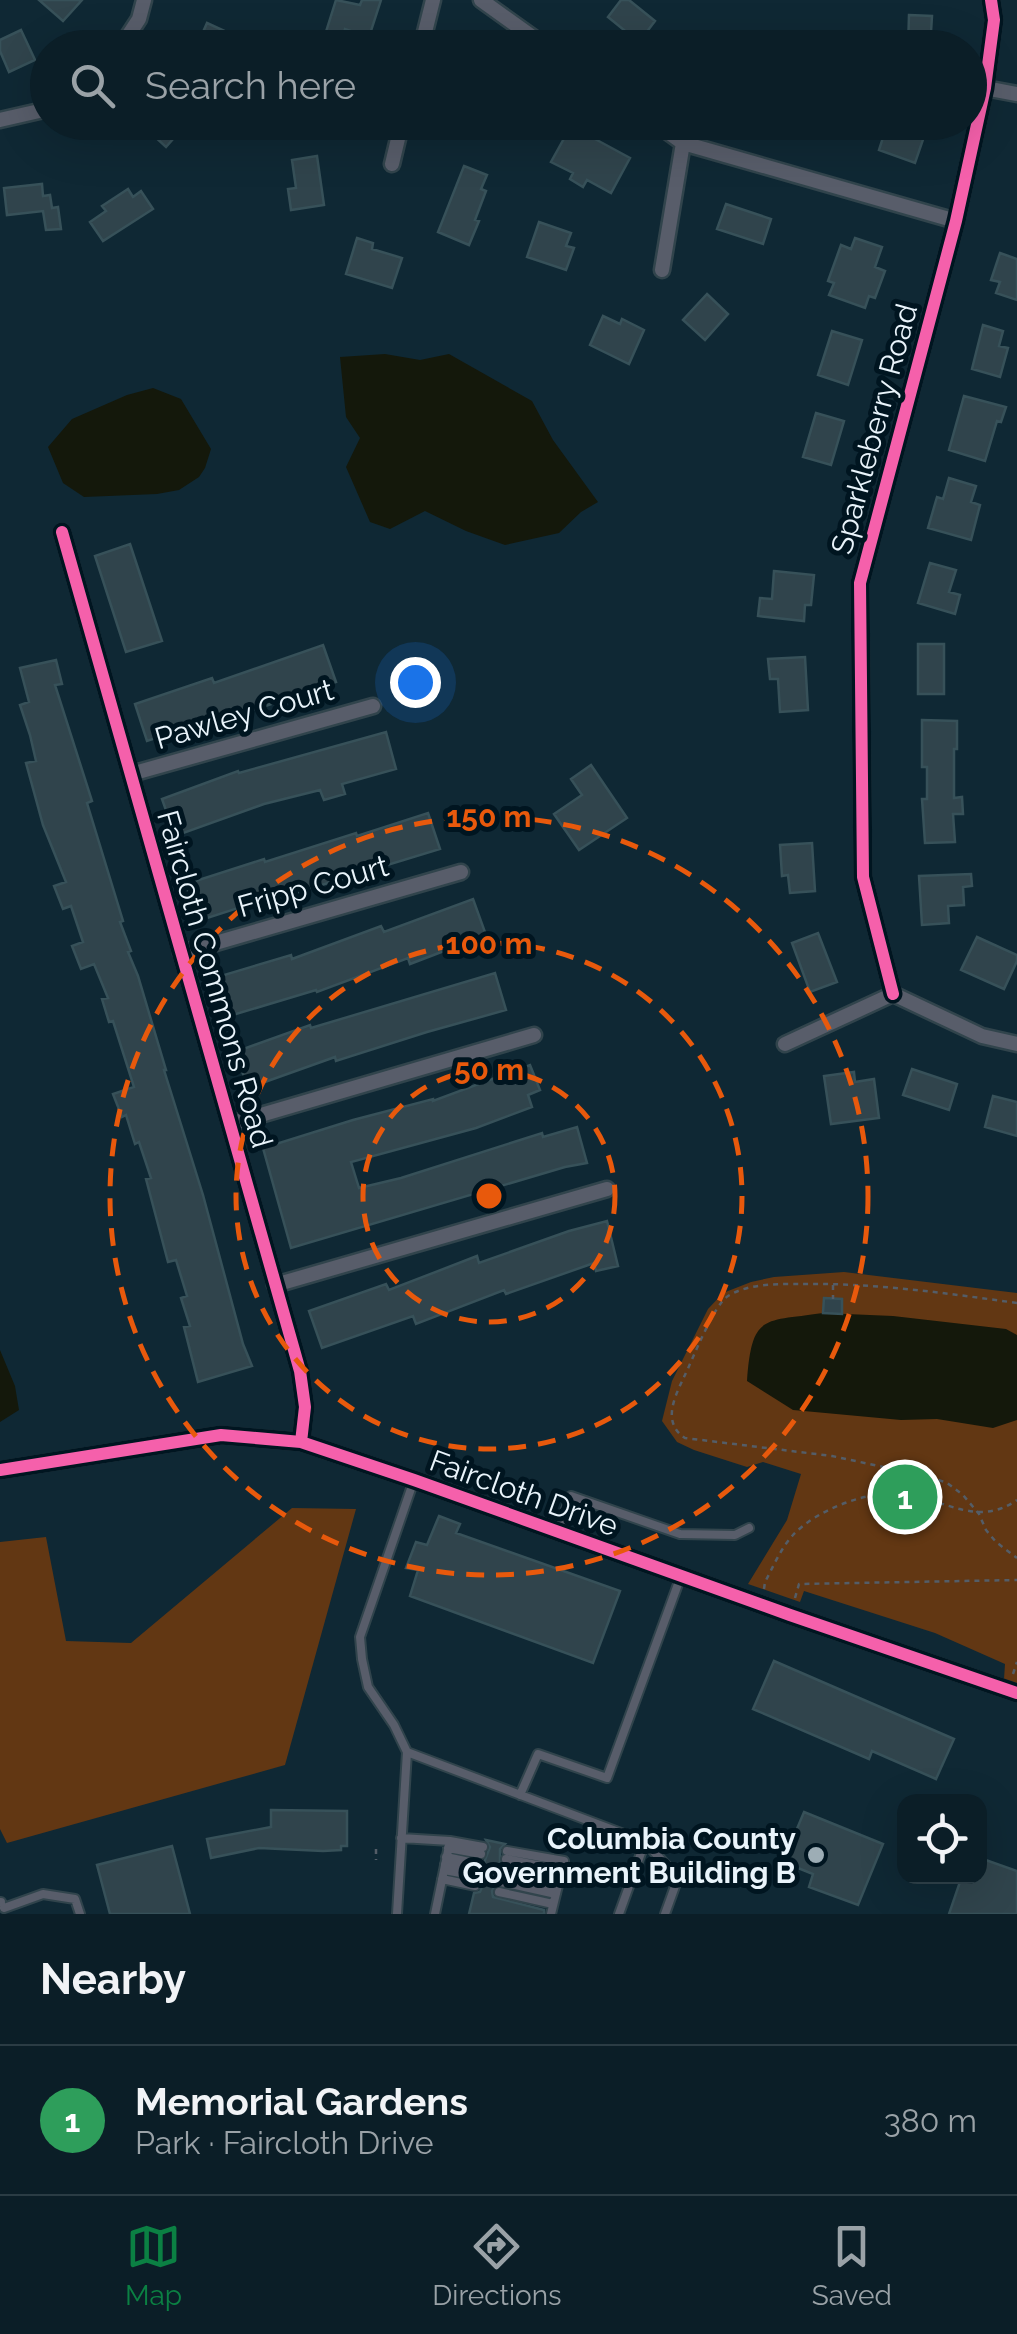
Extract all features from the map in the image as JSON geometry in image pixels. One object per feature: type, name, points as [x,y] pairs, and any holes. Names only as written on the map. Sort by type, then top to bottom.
[{"type":"street","points":[[132,30],[144,0]]},
{"type":"street","points":[[426,30],[433,0]]},
{"type":"street","points":[[481,0],[523,30]]},
{"type":"street","name":"Sparkleberry Road","points":[[987,73],[994,20],[992,0]]},
{"type":"street","points":[[987,88],[1017,94]]},
{"type":"street","points":[[0,120],[30,113]]},
{"type":"street","points":[[392,164],[398,140]]},
{"type":"street","points":[[679,140],[956,222]]},
{"type":"street","name":"Sparkleberry Road","points":[[893,994],[863,877],[860,583],[956,222],[974,140]]},
{"type":"street","points":[[662,270],[683,143]]},
{"type":"street","name":"Faircloth Commons Road","points":[[62,532],[276,1285],[304,1393],[301,1442]]},
{"type":"street","name":"Pawley Court","points":[[131,774],[373,706]]},
{"type":"street","name":"Fripp Court","points":[[180,953],[461,872]]},
{"type":"street","points":[[785,1044],[893,994],[982,1036],[1017,1044]]},
{"type":"street","points":[[230,1124],[534,1035]]},
{"type":"street","points":[[276,1285],[607,1189]]},
{"type":"street","name":"Faircloth Drive","points":[[0,1470],[221,1434],[301,1442],[1017,1693]]},
{"type":"lane","points":[[397,1914],[407,1752],[368,1687],[360,1637],[414,1480]]},
{"type":"lane","points":[[558,1530],[571,1496],[680,1534],[735,1535],[748,1528]]},
{"type":"lane","points":[[520,1795],[538,1754],[606,1778],[681,1576]]},
{"type":"lane","points":[[407,1752],[645,1842],[678,1878],[665,1914]]},
{"type":"lane","points":[[401,1838],[446,1860],[479,1866]]},
{"type":"lane","points":[[619,1914],[645,1842]]},
{"type":"lane","points":[[446,1860],[479,1866]]},
{"type":"lane","points":[[446,1860],[479,1866]]},
{"type":"lane","points":[[435,1914],[446,1860]]},
{"type":"lane","points":[[503,1871],[560,1878]]},
{"type":"lane","points":[[503,1871],[560,1878]]},
{"type":"lane","points":[[503,1871],[560,1878]]},
{"type":"lane","points":[[503,1871],[552,1909],[560,1878]]},
{"type":"lane","points":[[2,1905],[43,1894],[75,1899],[80,1914]]},
{"type":"path","points":[[833,1284],[834,1298]]},
{"type":"path","points":[[1017,1303],[902,1287],[752,1287],[726,1297],[714,1315],[680,1386],[670,1417],[675,1430],[686,1438],[832,1456],[947,1483],[979,1514],[996,1542],[1017,1558]]},
{"type":"path","points":[[762,1605],[765,1582],[791,1537],[809,1521],[849,1501],[885,1493],[907,1494],[979,1514],[1002,1510],[1017,1500]]},
{"type":"path","points":[[793,1604],[798,1584],[1017,1580]]},
{"type":"path","points":[[376,1849],[376,1860]]},
{"type":"shaded area","points":[[385,354],[420,360],[449,354],[532,401],[553,440],[598,502],[559,533],[505,545],[425,511],[390,529],[370,522],[346,467],[360,438],[346,417],[340,357]]},
{"type":"shaded area","points":[[153,388],[181,399],[211,449],[199,477],[179,490],[157,494],[84,497],[63,483],[48,447],[72,419]]},
{"type":"shaded area","points":[[844,1272],[1017,1293],[1017,1684],[1004,1679],[1005,1664],[935,1633],[804,1591],[800,1602],[748,1584],[787,1520],[801,1474],[763,1462],[747,1467],[694,1450],[677,1442],[662,1421],[672,1381],[708,1309],[723,1293],[774,1277]]},
{"type":"shaded area","points":[[823,1313],[893,1316],[1006,1329],[1017,1335],[1017,1420],[993,1428],[937,1419],[901,1420],[793,1410],[747,1381],[753,1343],[764,1325]]},
{"type":"shaded area","points":[[0,1350],[15,1386],[19,1410],[0,1422]]},
{"type":"shaded area","points":[[292,1508],[356,1509],[285,1765],[7,1843],[0,1829],[0,1542],[46,1537],[66,1641],[131,1643]]},
{"type":"building","points":[[39,0],[82,0],[63,21]]},
{"type":"building","points":[[336,0],[360,5],[362,0],[381,0],[371,30],[327,30]]},
{"type":"building","points":[[621,0],[629,0],[655,21],[648,30],[624,30],[608,17]]},
{"type":"building","points":[[909,15],[932,16],[931,30],[909,30]]},
{"type":"building","points":[[207,23],[223,30],[204,30]]},
{"type":"building","points":[[21,30],[30,49],[30,62],[9,72],[0,40]]},
{"type":"building","points":[[563,140],[597,140],[630,158],[611,193],[587,180],[583,187],[570,179],[573,173],[551,162]]},
{"type":"building","points":[[882,140],[923,140],[915,163],[879,150]]},
{"type":"building","points":[[317,156],[324,205],[291,210],[288,189],[296,188],[292,160]]},
{"type":"building","points":[[464,166],[487,175],[481,189],[486,191],[475,220],[479,221],[469,245],[438,232]]},
{"type":"building","points":[[42,184],[43,196],[50,195],[52,208],[58,207],[61,229],[46,230],[43,211],[7,215],[4,188]]},
{"type":"building","points":[[128,189],[133,197],[141,191],[153,209],[103,241],[90,222],[106,211],[102,206]]},
{"type":"building","points":[[726,204],[771,219],[763,244],[717,229]]},
{"type":"building","points":[[539,222],[571,233],[566,246],[574,248],[566,270],[527,257]]},
{"type":"building","points":[[357,238],[373,243],[372,249],[402,258],[392,288],[346,274]]},
{"type":"building","points":[[855,238],[882,247],[875,267],[885,271],[875,298],[869,296],[865,308],[829,295],[834,283],[828,281],[841,245],[851,249]]},
{"type":"building","points":[[1000,253],[1017,259],[1017,300],[996,293],[1000,282],[991,280]]},
{"type":"building","points":[[707,294],[728,314],[705,340],[683,320]]},
{"type":"building","points":[[603,316],[620,324],[622,319],[644,330],[629,364],[590,345]]},
{"type":"building","points":[[983,325],[1003,331],[999,346],[1008,348],[1000,377],[972,369]]},
{"type":"building","points":[[832,331],[862,340],[848,385],[818,375]]},
{"type":"building","points":[[964,396],[1006,407],[1001,422],[997,421],[985,461],[949,450]]},
{"type":"building","points":[[816,413],[844,421],[831,465],[803,457]]},
{"type":"building","points":[[949,478],[976,486],[971,502],[980,505],[971,540],[928,528],[937,497],[943,499]]},
{"type":"building","points":[[130,544],[162,641],[126,652],[95,556]]},
{"type":"building","points":[[930,563],[956,570],[949,592],[960,595],[955,614],[918,603]]},
{"type":"building","points":[[774,571],[814,575],[811,605],[805,605],[804,621],[758,616],[760,598],[772,599]]},
{"type":"building","points":[[918,644],[944,644],[944,694],[918,694]]},
{"type":"building","points":[[323,645],[336,682],[147,741],[135,704],[212,678],[214,683]]},
{"type":"building","points":[[805,657],[808,710],[780,712],[778,679],[770,679],[768,659]]},
{"type":"building","points":[[56,660],[62,684],[55,685],[92,801],[87,803],[123,921],[120,922],[131,951],[128,952],[252,1366],[198,1382],[184,1327],[190,1326],[181,1298],[187,1296],[176,1260],[168,1262],[146,1179],[151,1178],[139,1142],[135,1144],[126,1115],[122,1117],[113,1094],[134,1087],[113,1021],[109,1022],[102,999],[108,998],[94,964],[81,969],[72,946],[83,942],[71,906],[63,909],[54,886],[66,882],[43,825],[26,763],[36,761],[20,705],[29,702],[20,668]]},
{"type":"building","points":[[922,720],[957,721],[954,798],[962,797],[963,814],[953,814],[955,842],[925,843],[922,799],[927,799],[927,767],[922,767]]},
{"type":"building","points":[[386,732],[396,769],[342,784],[345,794],[324,800],[320,790],[264,804],[175,836],[162,799],[238,771]]},
{"type":"building","points":[[591,765],[627,818],[579,850],[554,814],[582,795],[571,779]]},
{"type":"building","points":[[428,813],[440,849],[198,921],[186,884]]},
{"type":"building","points":[[812,843],[815,891],[790,893],[788,875],[782,876],[780,845]]},
{"type":"building","points":[[971,874],[972,886],[963,887],[964,905],[948,906],[949,923],[922,925],[919,876]]},
{"type":"building","points":[[473,899],[486,935],[410,964],[408,958],[317,992],[226,1017],[214,978],[291,955],[292,959],[381,926],[384,932]]},
{"type":"building","points":[[818,933],[837,982],[810,992],[792,943]]},
{"type":"building","points":[[977,937],[1017,955],[1004,989],[961,970]]},
{"type":"building","points":[[495,973],[506,1010],[336,1061],[335,1057],[248,1088],[235,1052],[310,1025],[311,1028]]},
{"type":"building","points":[[530,1065],[540,1090],[528,1095],[532,1107],[476,1128],[351,1162],[359,1188],[542,1133],[543,1137],[577,1127],[587,1163],[291,1248],[263,1148],[353,1120],[433,1101]]},
{"type":"building","points":[[912,1069],[957,1084],[949,1110],[903,1095]]},
{"type":"building","points":[[854,1072],[855,1082],[874,1079],[879,1118],[831,1124],[824,1076]]},
{"type":"building","points":[[993,1096],[1017,1102],[1017,1136],[985,1127]]},
{"type":"building","points":[[607,1221],[618,1266],[596,1271],[594,1263],[506,1294],[504,1290],[416,1324],[413,1316],[322,1348],[309,1311],[386,1284],[389,1290],[477,1256],[479,1263]]},
{"type":"building","points":[[824,1298],[842,1299],[842,1314],[823,1313]]},
{"type":"building","points":[[439,1516],[460,1524],[456,1533],[620,1591],[593,1663],[410,1596],[418,1570],[406,1568],[416,1542],[427,1545]]},
{"type":"building","points":[[774,1661],[954,1739],[936,1779],[872,1751],[869,1759],[753,1709]]},
{"type":"building","points":[[271,1810],[347,1811],[347,1846],[323,1851],[259,1848],[211,1858],[207,1839],[271,1827]]},
{"type":"building","points":[[804,1812],[883,1844],[858,1905],[809,1887],[813,1874],[783,1862]]},
{"type":"building","points":[[486,1840],[505,1844],[500,1849],[493,1897],[544,1910],[544,1914],[469,1914],[474,1893],[482,1887],[490,1847]]},
{"type":"building","points":[[172,1846],[190,1914],[110,1914],[97,1865]]},
{"type":"building","points":[[987,1860],[1017,1871],[1017,1914],[949,1914],[959,1884],[987,1884]]},
{"type":"cycle path","points":[[987,73],[994,20],[991,0]]},
{"type":"cycle path","points":[[893,994],[863,877],[860,583],[956,221],[974,140]]},
{"type":"cycle path","points":[[62,532],[300,1371],[305,1407],[301,1442]]},
{"type":"cycle path","points":[[0,1470],[221,1435],[301,1442],[1017,1693]]},
{"type":"place","name":"Memorial Gardens","points":[[905,1497]]},
{"type":"place","name":"Columbia County Government Building B","points":[[816,1855]]}]
